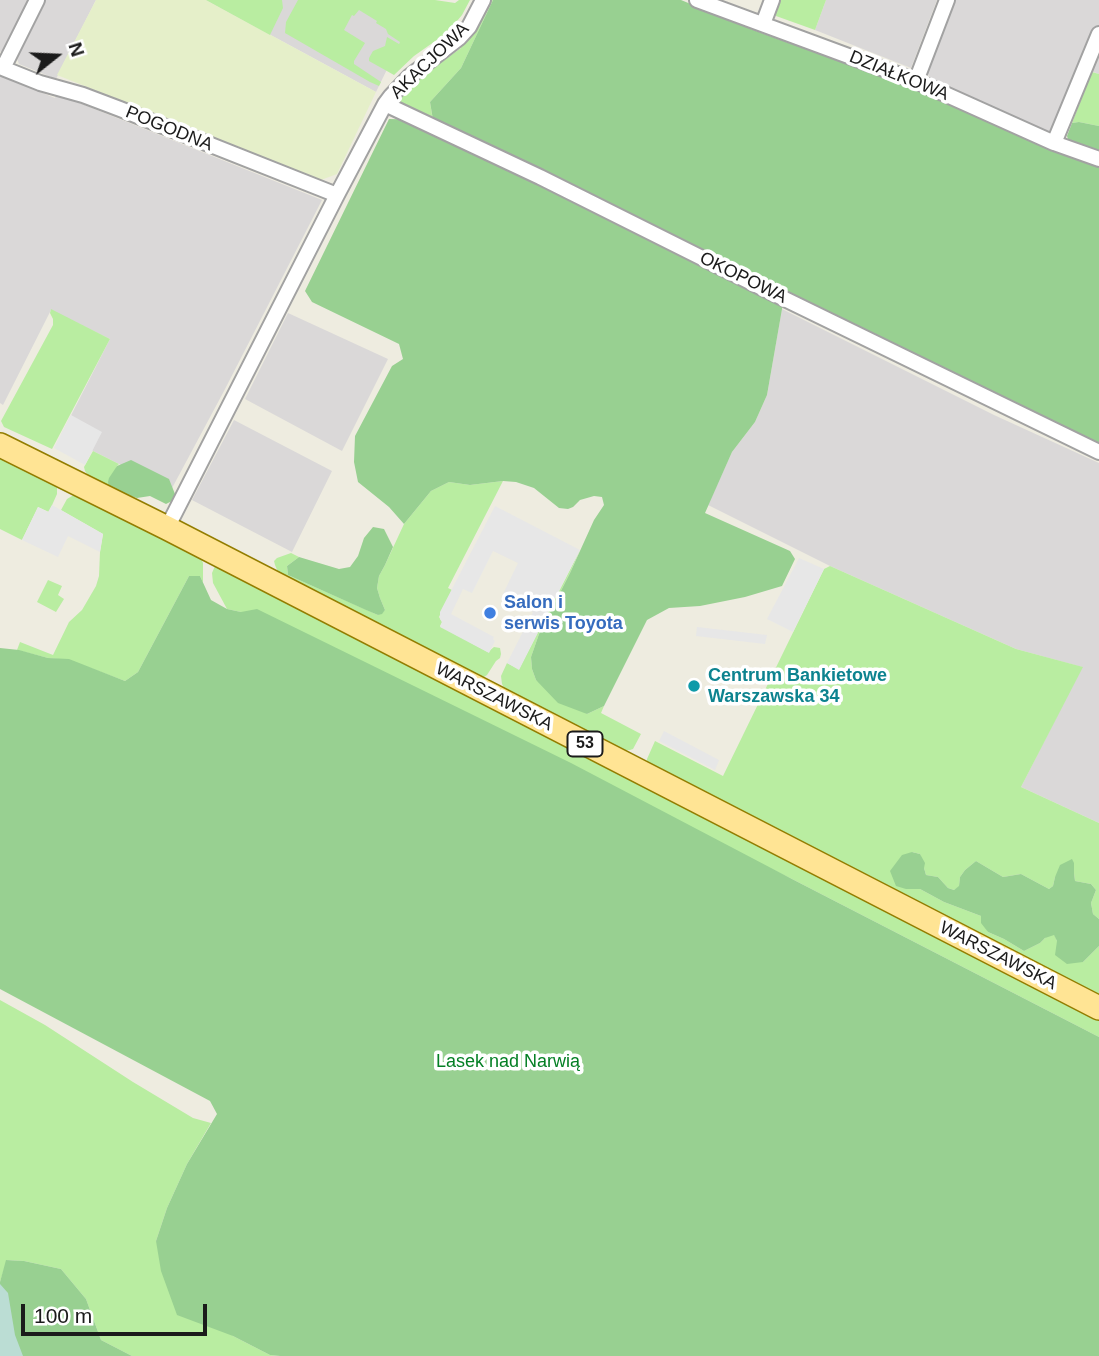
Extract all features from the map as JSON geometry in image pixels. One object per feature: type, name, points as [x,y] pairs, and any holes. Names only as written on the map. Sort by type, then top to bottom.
[{"type":"main road","name":"WARSZAWSKA","points":[[0,445],[167,528],[1099,1007]]},
{"type":"street","points":[[1,67],[37,0]]},
{"type":"street","name":"AKACJOWA","points":[[167,528],[390,97],[410,76],[459,38],[469,27],[484,0]]},
{"type":"street","name":"DZIAŁKOWA","points":[[697,0],[916,81],[1054,144],[1099,159]]},
{"type":"street","points":[[763,24],[772,0]]},
{"type":"street","points":[[916,81],[947,0]]},
{"type":"street","points":[[1054,144],[1099,34]]},
{"type":"street","name":"POGODNA","points":[[1,67],[40,83],[120,109],[337,195]]},
{"type":"street","name":"OKOPOWA","points":[[386,104],[1099,452]]},
{"type":"shaded area","points":[[0,0],[28,0],[0,52]]},
{"type":"shaded area","points":[[45,0],[96,0],[56,79],[19,64],[16,56]]},
{"type":"shaded area","points":[[206,0],[377,0],[411,20],[376,92]]},
{"type":"shaded area","points":[[826,0],[937,0],[911,68],[815,30]]},
{"type":"shaded area","points":[[953,0],[1099,0],[1099,74],[1079,67],[1052,137],[1007,119],[930,79],[926,69]]},
{"type":"shaded area","points":[[0,76],[55,98],[57,94],[322,200],[171,490],[61,435],[110,339],[51,310],[3,405],[0,403]]},
{"type":"shaded area","points":[[782,309],[994,415],[1099,463],[1099,823],[1021,787],[1082,667],[1016,649],[830,566],[708,505],[732,452],[755,422],[767,395]]},
{"type":"shaded area","points":[[288,313],[388,359],[342,451],[245,399]]},
{"type":"shaded area","points":[[71,415],[102,432],[85,465],[54,448]]},
{"type":"shaded area","points":[[234,420],[332,471],[292,552],[192,500]]},
{"type":"shaded area","points":[[52,505],[103,534],[100,552],[68,536],[58,557],[22,540],[38,507],[48,512]]},
{"type":"shaded area","points":[[495,506],[580,550],[519,670],[507,663],[533,612],[502,596],[518,563],[493,551],[472,593],[463,589],[451,614],[494,637],[495,641],[489,653],[440,627],[440,612]]},
{"type":"shaded area","points":[[799,558],[824,569],[793,632],[767,619]]},
{"type":"shaded area","points":[[697,627],[767,635],[765,644],[696,636]]},
{"type":"shaded area","points":[[664,731],[719,760],[715,770],[659,741]]},
{"type":"shaded area","points":[[0,1284],[8,1293],[15,1335],[23,1356],[0,1356]]},
{"type":"green space","points":[[96,0],[206,0],[376,92],[337,174],[321,180],[57,75]]},
{"type":"green space","points":[[206,0],[282,0],[283,8],[270,35]]},
{"type":"green space","points":[[298,0],[435,0],[455,3],[459,0],[470,0],[448,32],[414,56],[394,75],[369,61],[369,58],[373,51],[385,46],[387,37],[399,44],[400,42],[388,34],[377,21],[359,10],[352,15],[344,30],[365,43],[354,64],[381,82],[379,86],[285,33],[286,22]]},
{"type":"green space","points":[[488,0],[493,0],[461,68],[430,102],[433,121],[403,106],[398,98],[411,84],[461,48],[461,43]]},
{"type":"green space","points":[[493,0],[681,0],[756,31],[927,93],[1099,165],[1099,443],[785,292],[767,395],[755,422],[732,452],[705,513],[790,551],[795,559],[782,586],[700,606],[669,608],[647,620],[604,706],[587,714],[558,703],[536,680],[531,657],[539,634],[594,520],[604,505],[602,497],[580,500],[568,509],[559,508],[534,488],[516,482],[470,485],[449,482],[431,491],[404,524],[389,507],[358,482],[354,462],[355,436],[392,366],[403,359],[399,344],[312,302],[305,291],[389,119],[433,120],[430,102],[461,68]]},
{"type":"green space","points":[[778,0],[826,0],[815,30],[776,16],[774,13]]},
{"type":"green space","points":[[1092,72],[1099,74],[1099,126],[1072,123]]},
{"type":"green space","points":[[1072,123],[1099,126],[1099,154],[1069,143],[1067,136]]},
{"type":"green space","points":[[51,309],[110,339],[52,449],[4,427],[1,421],[53,325]]},
{"type":"green space","points":[[93,451],[119,464],[109,487],[85,471],[84,467]]},
{"type":"green space","points":[[0,456],[54,481],[57,488],[49,512],[38,507],[22,540],[0,529]]},
{"type":"green space","points":[[131,460],[169,479],[175,494],[172,501],[166,504],[150,496],[137,498],[109,487],[109,478],[117,466]]},
{"type":"green space","points":[[503,481],[448,588],[452,590],[439,617],[442,622],[440,626],[488,652],[494,647],[500,648],[500,658],[484,677],[321,598],[278,572],[275,565],[277,558],[291,553],[299,557],[287,566],[288,575],[378,615],[385,610],[377,588],[379,576],[404,524],[431,491],[449,482],[470,485]]},
{"type":"green space","points":[[77,493],[200,556],[203,563],[203,583],[200,576],[189,576],[138,672],[125,681],[69,660],[17,650],[20,642],[53,655],[69,622],[82,610],[96,586],[103,534],[61,510],[67,499]]},
{"type":"green space","points":[[373,527],[384,529],[393,547],[379,576],[377,588],[385,610],[382,614],[378,615],[288,575],[287,566],[299,557],[339,569],[350,567],[358,556],[364,538]]},
{"type":"green space","points":[[580,550],[539,634],[531,657],[532,669],[536,680],[587,714],[604,706],[601,713],[641,734],[630,750],[620,751],[506,692],[502,684],[501,676],[507,663],[519,669]]},
{"type":"green space","points":[[215,566],[1099,1018],[1099,1037],[792,879],[241,612],[227,609],[213,583],[212,573]]},
{"type":"green space","points":[[830,566],[1016,649],[1083,667],[1021,787],[1099,823],[1099,919],[1093,914],[1091,903],[1096,890],[1091,884],[1075,881],[1074,863],[1055,877],[1053,886],[1049,889],[1021,874],[1003,877],[976,861],[965,870],[960,877],[959,887],[954,890],[948,888],[938,877],[926,875],[920,854],[912,852],[906,889],[920,889],[944,902],[981,916],[988,932],[1024,951],[1054,934],[1057,941],[1083,962],[1099,946],[1099,996],[647,761],[655,741],[723,776],[824,569]]},
{"type":"green space","name":"Lasek nad Narwią","points":[[189,576],[200,576],[211,600],[227,609],[241,612],[257,609],[571,763],[1099,1037],[1099,1356],[280,1356],[270,1355],[233,1336],[177,1315],[161,1271],[156,1241],[167,1208],[187,1164],[217,1114],[210,1101],[0,989],[0,648],[48,658],[69,659],[125,681],[138,672]]},
{"type":"green space","points":[[48,580],[62,586],[58,595],[64,599],[56,612],[37,602]]},
{"type":"green space","points":[[912,852],[920,854],[925,863],[926,875],[938,877],[948,888],[954,890],[959,886],[960,877],[965,870],[976,861],[1003,877],[1021,874],[1049,889],[1053,886],[1060,865],[1072,859],[1075,881],[1091,884],[1096,890],[1091,903],[1093,914],[1099,919],[1099,946],[1083,962],[1067,964],[1055,955],[1057,941],[1054,935],[1024,951],[988,932],[981,923],[981,916],[944,902],[920,889],[896,886],[890,871],[902,855]]},
{"type":"green space","points":[[0,1000],[45,1025],[193,1118],[211,1123],[187,1164],[167,1208],[156,1241],[233,1336],[270,1355],[280,1356],[132,1356],[101,1340],[86,1299],[61,1269],[7,1260],[0,1282]]},
{"type":"green space","points":[[6,1260],[61,1269],[86,1299],[101,1340],[132,1356],[0,1356],[0,1282]]},
{"type":"place","name":"Salon i serwis Toyota","points":[[490,613]]},
{"type":"place","name":"Centrum Bankietowe Warszawska 34","points":[[694,686]]}]
